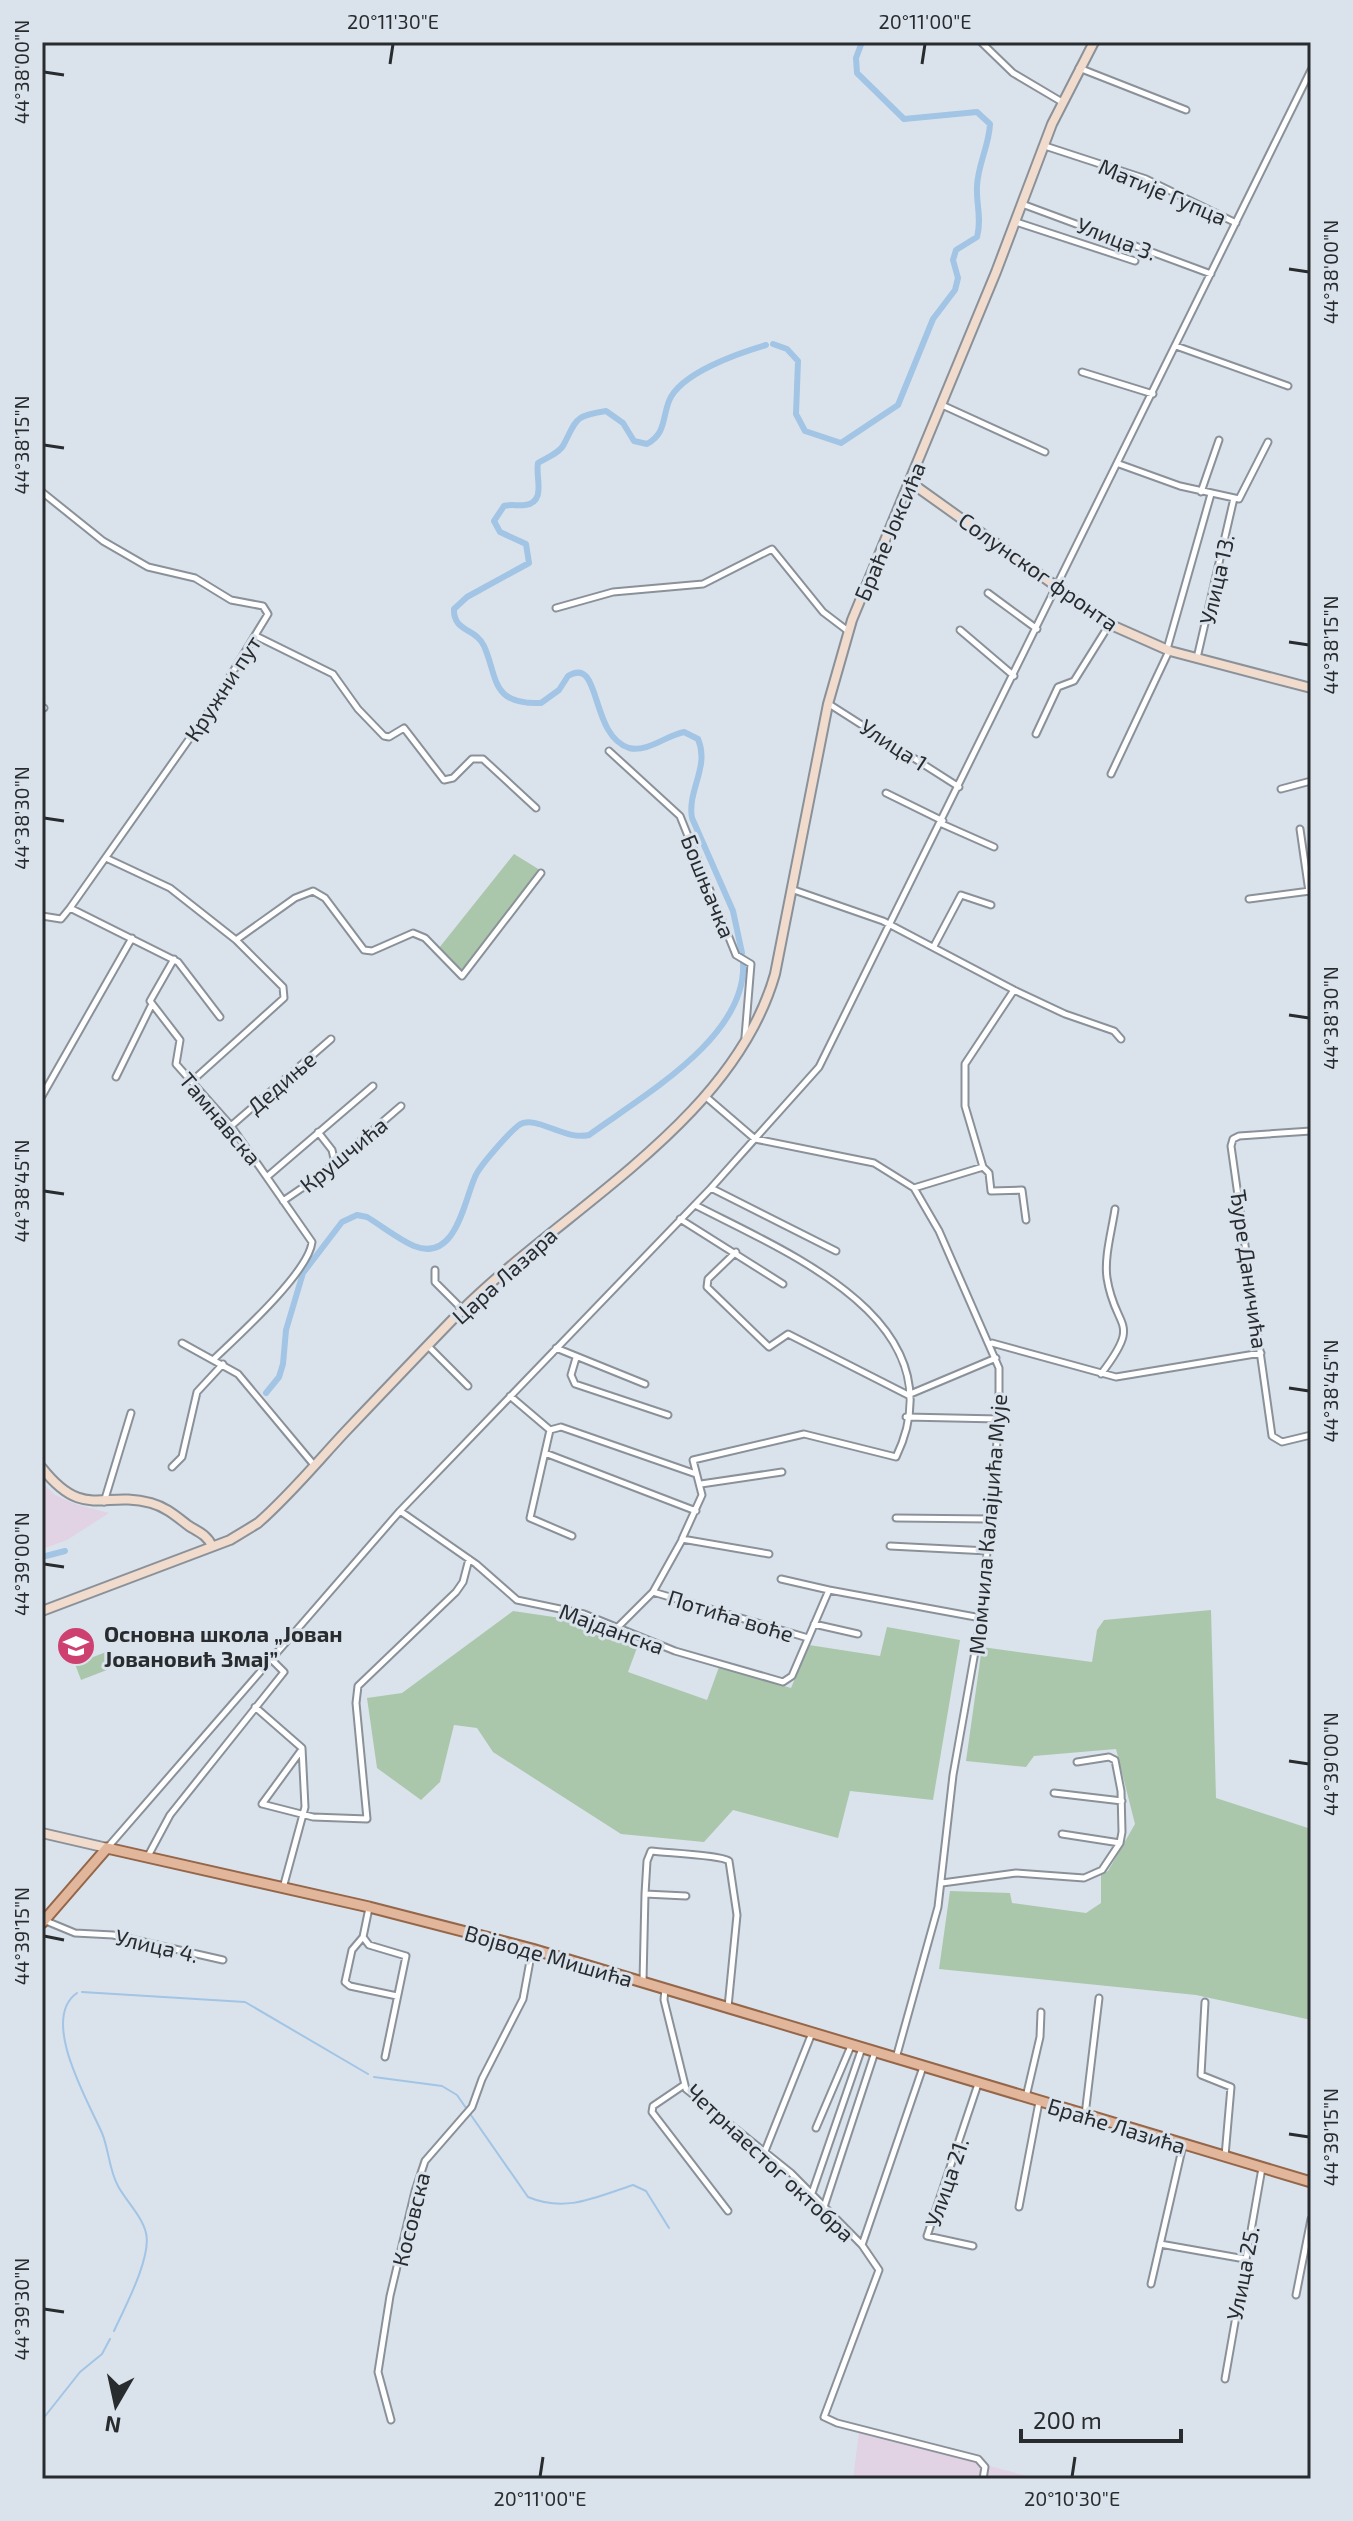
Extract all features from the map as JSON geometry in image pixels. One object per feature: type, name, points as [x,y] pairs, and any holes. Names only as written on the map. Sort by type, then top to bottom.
[{"type":"main road","name":"Браће Јоксића","points":[[749,1040],[771,987],[828,704],[848,631],[942,405],[1043,146],[1094,42]]},
{"type":"main road","name":"Солунског фронта","points":[[910,482],[1109,624],[1168,650],[1311,688]]},
{"type":"main road","name":"Цара Лазара","points":[[42,1611],[208,1548],[258,1523],[463,1309],[648,1151],[705,1096],[749,1040]]},
{"type":"main road","points":[[42,1468],[68,1492],[104,1503],[151,1503],[190,1526],[208,1548]]},
{"type":"main road","name":"Војводе Мишића","points":[[42,1833],[369,1907],[532,1949],[812,2033]]},
{"type":"main road","points":[[44,1921],[107,1848]]},
{"type":"main road","name":"Браће Лазића","points":[[812,2033],[1311,2182]]},
{"type":"street","points":[[981,42],[1013,73],[1062,102]]},
{"type":"street","points":[[1079,68],[1186,110]]},
{"type":"street","points":[[107,1848],[400,1511],[695,1205],[819,1067],[1059,587],[1311,70]]},
{"type":"street","name":"Матије Гупца","points":[[1043,146],[1119,168],[1236,223]]},
{"type":"street","name":"Улица 3.","points":[[1022,204],[1211,274]]},
{"type":"street","points":[[1015,222],[1135,261]]},
{"type":"street","points":[[1176,346],[1288,386]]},
{"type":"street","points":[[1082,372],[1153,394]]},
{"type":"street","points":[[942,405],[1045,452]]},
{"type":"street","points":[[1201,492],[1219,440]]},
{"type":"street","points":[[1119,464],[1201,492],[1243,497],[1268,442]]},
{"type":"street","name":"Кружни пут","points":[[42,492],[103,541],[137,561],[154,570],[195,578],[231,600],[263,606],[267,617],[70,908]]},
{"type":"street","points":[[1111,774],[1168,650],[1211,494]]},
{"type":"street","name":"Улица 13.","points":[[1197,659],[1234,498]]},
{"type":"street","points":[[556,608],[613,592],[703,584],[772,549],[797,576],[823,612],[848,631]]},
{"type":"street","points":[[988,593],[1037,629]]},
{"type":"street","points":[[1036,734],[1058,687],[1074,681],[1109,624]]},
{"type":"street","points":[[960,630],[1014,676]]},
{"type":"street","points":[[256,636],[333,674],[358,709],[384,736],[404,728],[444,780],[453,778],[469,760],[483,759],[536,808]]},
{"type":"street","name":"Улица 1","points":[[828,704],[959,787]]},
{"type":"street","name":"Бошњачка","points":[[609,751],[683,822],[736,955],[751,964],[744,1030],[749,1040]]},
{"type":"street","points":[[1281,789],[1311,781]]},
{"type":"street","points":[[886,793],[994,847]]},
{"type":"street","points":[[1249,899],[1310,892],[1300,829]]},
{"type":"street","points":[[106,858],[170,888],[236,940],[283,987],[286,994],[192,1081]]},
{"type":"street","points":[[236,940],[295,898],[313,891],[325,898],[364,950],[372,951],[413,933],[425,938],[462,976],[541,873]]},
{"type":"street","points":[[791,889],[891,925],[1050,1009],[1114,1031],[1121,1039]]},
{"type":"street","points":[[934,946],[962,894],[991,905]]},
{"type":"street","points":[[42,916],[61,919],[70,908],[174,959],[220,1017]]},
{"type":"street","points":[[42,1096],[132,938]]},
{"type":"street","points":[[116,1077],[151,1006],[151,996],[174,959]]},
{"type":"street","points":[[1014,990],[965,1064],[965,1106],[983,1167],[989,1173],[992,1192],[1022,1190],[1026,1220]]},
{"type":"street","name":"Тамнавска","points":[[151,1006],[178,1037],[174,1060],[231,1126],[268,1176],[308,1233],[311,1249],[277,1296],[214,1359]]},
{"type":"street","name":"Дедиње","points":[[231,1126],[331,1039]]},
{"type":"street","points":[[268,1176],[373,1086]]},
{"type":"street","name":"Момчила Калајџића Мује","points":[[705,1096],[755,1139],[874,1163],[914,1188],[939,1231],[991,1343],[1001,1381],[981,1618],[953,1775],[942,1883],[924,1965],[896,2059]]},
{"type":"street","name":"Крушчића","points":[[283,1201],[335,1163],[401,1106]]},
{"type":"street","name":"Ђуре Даничића","points":[[1311,1131],[1239,1136],[1231,1142],[1272,1436],[1282,1442],[1311,1435]]},
{"type":"street","points":[[318,1132],[332,1150],[335,1163]]},
{"type":"street","points":[[914,1188],[983,1167]]},
{"type":"street","points":[[711,1188],[836,1251]]},
{"type":"street","points":[[695,1205],[839,1286],[873,1313],[904,1359],[908,1395],[896,1457],[802,1434],[695,1459],[692,1464],[701,1484],[782,1472]]},
{"type":"street","points":[[1101,1374],[1121,1346],[1126,1330],[1107,1275],[1115,1209]]},
{"type":"street","points":[[680,1219],[783,1284]]},
{"type":"street","points":[[736,1252],[706,1285],[766,1346],[773,1347],[788,1334],[908,1395],[996,1358]]},
{"type":"street","points":[[435,1270],[435,1282],[463,1309]]},
{"type":"street","points":[[182,1343],[223,1364],[248,1384],[314,1466]]},
{"type":"street","points":[[991,1343],[1116,1377],[1261,1353]]},
{"type":"street","points":[[428,1346],[468,1386]]},
{"type":"street","points":[[556,1348],[645,1384]]},
{"type":"street","points":[[576,1358],[571,1375],[575,1384],[668,1415]]},
{"type":"street","points":[[172,1467],[182,1457],[197,1392],[223,1364]]},
{"type":"street","points":[[510,1396],[550,1430]]},
{"type":"street","points":[[104,1503],[131,1413]]},
{"type":"street","points":[[906,1417],[999,1419]]},
{"type":"street","points":[[550,1430],[561,1427],[696,1474]]},
{"type":"street","points":[[550,1430],[530,1518],[572,1536]]},
{"type":"street","points":[[545,1453],[696,1511]]},
{"type":"street","name":"Потића воће","points":[[617,1628],[653,1592],[696,1511],[702,1495],[701,1484]]},
{"type":"street","name":"Мајданска","points":[[400,1511],[469,1559],[517,1600],[584,1614],[675,1651],[783,1682],[792,1676],[829,1590]]},
{"type":"street","points":[[896,1518],[990,1519]]},
{"type":"street","points":[[682,1539],[769,1554]]},
{"type":"street","points":[[890,1546],[988,1551]]},
{"type":"street","points":[[300,1752],[261,1801],[302,1814],[363,1820],[369,1817],[356,1703],[358,1686],[456,1592],[463,1582],[469,1559]]},
{"type":"street","points":[[781,1579],[981,1618]]},
{"type":"street","name":"Потића воће","points":[[653,1592],[808,1638]]},
{"type":"street","points":[[814,1624],[858,1634]]},
{"type":"street","points":[[148,1857],[170,1815],[284,1672],[271,1659]]},
{"type":"street","points":[[255,1707],[301,1744],[306,1802],[283,1888]]},
{"type":"street","points":[[942,1883],[1016,1873],[1084,1878],[1102,1870],[1120,1843],[1122,1801],[1115,1760],[1107,1757],[1077,1762]]},
{"type":"street","points":[[1054,1793],[1122,1801]]},
{"type":"street","points":[[1062,1834],[1120,1843]]},
{"type":"street","points":[[643,1981],[647,1861],[651,1851],[726,1858],[737,1915],[728,2007]]},
{"type":"street","points":[[645,1894],[686,1896]]},
{"type":"street","points":[[369,1907],[363,1937],[352,1950],[345,1982],[350,1986],[397,1996]]},
{"type":"street","name":"Улица 4.","points":[[44,1921],[75,1933],[113,1935],[223,1960]]},
{"type":"street","points":[[363,1937],[369,1945],[406,1956],[385,2057]]},
{"type":"street","name":"Косовска","points":[[391,2420],[378,2372],[390,2296],[415,2191],[425,2161],[472,2107],[482,2079],[523,1999],[532,1949]]},
{"type":"street","name":"Четрнаестог октобра","points":[[665,1988],[664,2000],[684,2085],[812,2193],[877,2265],[879,2277],[824,2417],[978,2459],[985,2467],[983,2479]]},
{"type":"street","points":[[1085,2116],[1099,1998]]},
{"type":"street","points":[[1205,2002],[1201,2075],[1231,2087],[1225,2157]]},
{"type":"street","points":[[1025,2097],[1040,2037],[1041,2012]]},
{"type":"street","points":[[765,2151],[812,2033]]},
{"type":"street","points":[[816,2128],[857,2046]]},
{"type":"street","points":[[812,2193],[857,2046]]},
{"type":"street","points":[[824,2207],[875,2052]]},
{"type":"street","points":[[862,2245],[923,2067]]},
{"type":"street","name":"Улица 21.","points":[[973,2246],[927,2236],[978,2084]]},
{"type":"street","points":[[684,2085],[653,2106],[652,2112],[728,2211]]},
{"type":"street","points":[[1019,2207],[1039,2102]]},
{"type":"street","points":[[1151,2284],[1183,2145]]},
{"type":"street","name":"Улица 25.","points":[[1225,2379],[1262,2168]]},
{"type":"street","points":[[1296,2295],[1311,2219]]},
{"type":"street","points":[[1160,2244],[1245,2259]]},
{"type":"shaded area","points":[[42,1482],[55,1495],[109,1513],[67,1540],[42,1549]]},
{"type":"shaded area","points":[[859,2432],[1035,2478],[1035,2479],[853,2479]]},
{"type":"green space","points":[[514,854],[540,870],[500,927],[460,971],[439,948]]},
{"type":"green space","points":[[1211,1610],[1216,1798],[1311,1829],[1311,2020],[1196,1995],[939,1969],[950,1891],[1010,1893],[1012,1903],[1086,1913],[1101,1903],[1101,1874],[1108,1871],[1135,1824],[1116,1749],[1034,1756],[1026,1767],[966,1761],[982,1647],[1092,1662],[1097,1630],[1104,1620]]},
{"type":"green space","points":[[513,1611],[581,1621],[638,1645],[628,1672],[707,1700],[719,1667],[791,1688],[809,1645],[880,1656],[887,1627],[960,1640],[933,1800],[850,1791],[838,1838],[733,1810],[704,1842],[621,1834],[493,1752],[477,1728],[454,1725],[440,1782],[421,1800],[377,1768],[367,1698],[402,1693]]},
{"type":"green space","points":[[106,1652],[112,1668],[81,1680],[75,1664]]},
{"type":"waterway","points":[[773,344],[787,349],[798,361],[796,414],[805,431],[841,443],[898,405],[933,319],[955,290],[958,278],[953,260],[956,250],[977,237],[978,178],[990,124],[977,112],[904,119],[857,73],[856,58],[862,42]]},
{"type":"waterway","points":[[742,953],[733,911],[692,818],[691,808],[701,759],[698,739],[684,732],[650,746],[629,748],[616,740],[607,728],[592,686],[579,673],[568,676],[559,690],[541,703],[513,699],[499,687],[484,646],[457,622],[454,609],[467,597],[529,563],[526,544],[500,532],[494,521],[504,506],[525,505],[536,499],[538,463],[562,447],[578,420],[606,411],[623,423],[634,441],[647,444],[657,435],[669,401],[685,382],[712,366],[766,345]]},
{"type":"waterway","points":[[266,1393],[279,1377],[286,1330],[303,1273],[342,1222],[357,1215],[367,1217],[414,1246],[428,1249],[440,1246],[456,1227],[478,1172],[519,1125],[534,1123],[570,1134],[589,1135],[688,1062],[728,1015],[740,989],[743,962]]},
{"type":"waterway","points":[[42,1557],[65,1551]]},
{"type":"waterway","points":[[82,1992],[245,2002],[368,2074]]},
{"type":"waterway","points":[[77,1993],[67,2005],[63,2022],[70,2062],[102,2133],[115,2180],[146,2233],[141,2269],[114,2331]]},
{"type":"waterway","points":[[374,2077],[442,2086],[457,2095],[528,2197],[555,2204],[581,2202],[633,2185],[646,2191],[669,2228]]},
{"type":"waterway","points":[[42,2420],[80,2372],[102,2354],[110,2339]]},
{"type":"place","name":"Основна школа „Јован Јовановић Змај”","points":[[76,1646]]}]
